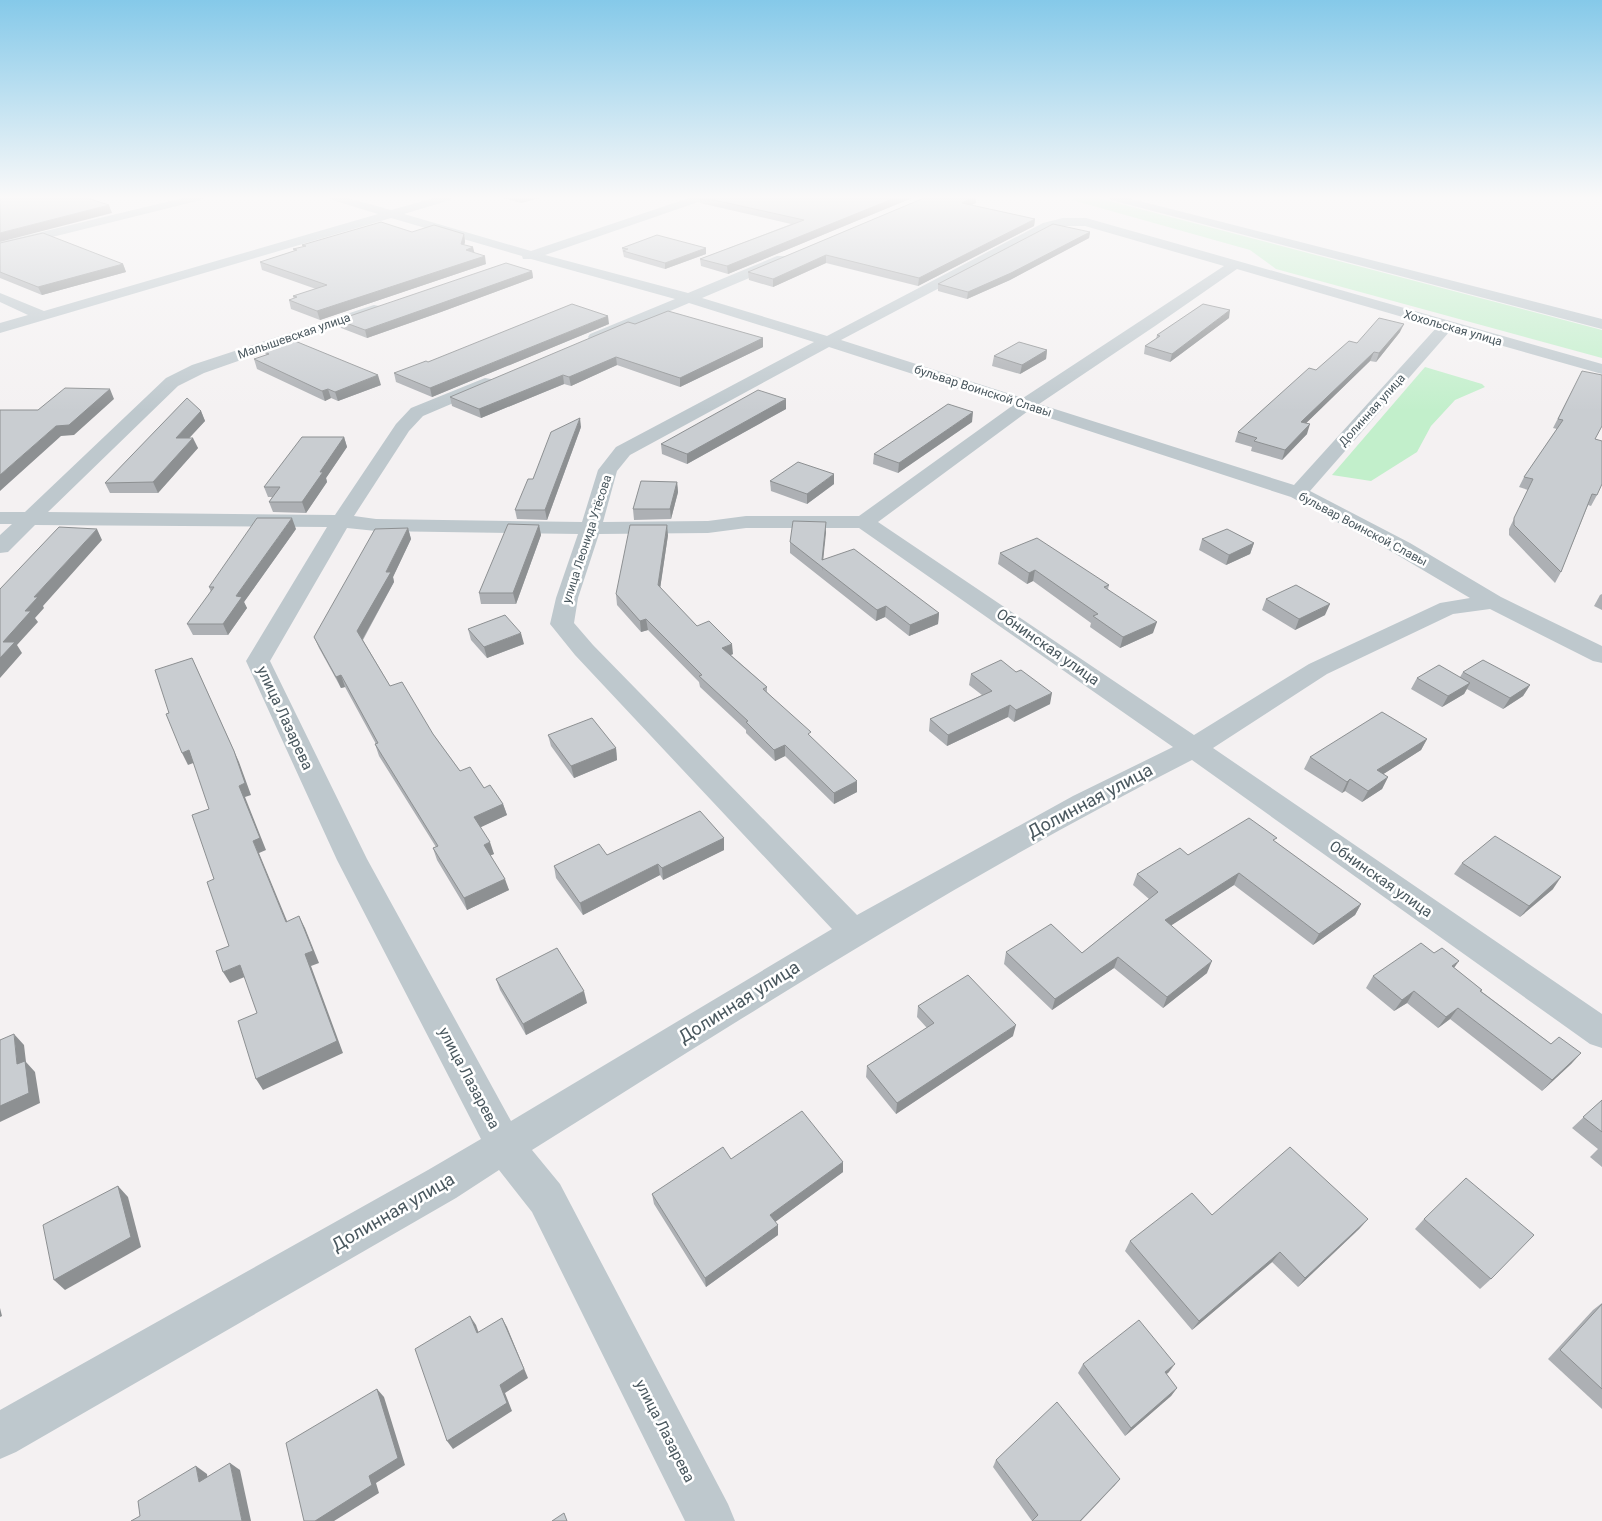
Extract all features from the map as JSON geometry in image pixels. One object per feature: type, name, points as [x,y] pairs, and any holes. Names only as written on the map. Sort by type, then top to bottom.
[{"type":"street","points":[[0,328],[200,269]]},
{"type":"street","name":"бульвар Воинской Славы","points":[[580,269],[688,298],[828,341],[1298,493],[1402,548],[1493,602],[1602,656]]},
{"type":"street","points":[[570,348],[757,269]]},
{"type":"street","name":"улица Леонида Утёсова","points":[[854,932],[562,624],[567,598],[591,528],[608,470],[623,451],[966,269]]},
{"type":"street","points":[[0,518],[341,521],[376,525],[591,528],[708,527],[746,522],[864,522],[1025,405],[1150,323],[1228,269]]},
{"type":"street","name":"Хохольская улица","points":[[1252,269],[1446,326],[1602,369]]},
{"type":"street","points":[[1389,269],[1602,324]]},
{"type":"street","points":[[0,297],[41,315]]},
{"type":"street","name":"Малышевская улица","points":[[0,547],[172,382],[198,369],[392,303]]},
{"type":"street","name":"Долинная улица","points":[[1298,493],[1446,326]]},
{"type":"street","name":"улица Лазарева","points":[[507,374],[417,412],[402,428],[341,521],[258,660],[352,860],[490,1116],[504,1146],[546,1198],[711,1521]]},
{"type":"street","name":"Обнинская улица","points":[[864,522],[924,561],[1602,1033]]},
{"type":"street","name":"Долинная улица","points":[[0,1436],[442,1184],[854,932],[1083,803],[1193,748],[1318,669],[1448,608],[1493,602]]},
{"type":"green space","points":[[1276,269],[1369,269],[1602,330],[1602,358]]},
{"type":"green space","points":[[1425,367],[1482,384],[1485,387],[1455,400],[1431,426],[1417,452],[1371,481],[1332,475]]},
{"type":"building","points":[[0,269],[105,269],[38,287],[0,272]]},
{"type":"building","points":[[280,269],[445,269],[317,311],[289,300],[297,297],[293,296],[327,285]]},
{"type":"building","points":[[488,269],[525,269],[532,271],[365,330],[338,320]]},
{"type":"building","points":[[755,269],[795,269],[773,279],[748,272]]},
{"type":"building","points":[[883,269],[937,269],[919,278]]},
{"type":"building","points":[[967,269],[1019,269],[968,292],[938,284]]},
{"type":"building","points":[[572,304],[608,316],[430,388],[394,373],[426,361],[428,362]]},
{"type":"building","points":[[1203,304],[1230,310],[1172,354],[1145,346],[1160,336],[1157,335]]},
{"type":"building","points":[[668,311],[763,338],[680,378],[616,357],[569,377],[563,375],[479,409],[450,397],[628,322],[635,324]]},
{"type":"building","points":[[1379,318],[1404,324],[1379,353],[1374,352],[1301,422],[1310,424],[1285,450],[1254,441],[1257,438],[1238,432],[1309,368],[1316,370],[1349,341],[1357,343]]},
{"type":"building","points":[[295,341],[378,375],[335,392],[328,389],[322,391],[254,359],[269,354],[265,352]]},
{"type":"building","points":[[1019,342],[1047,350],[1022,365],[994,356]]},
{"type":"building","points":[[1582,371],[1602,375],[1602,426],[1595,439],[1602,441],[1602,484],[1597,495],[1592,494],[1561,572],[1514,525],[1514,518],[1533,479],[1524,477],[1563,420],[1558,419]]},
{"type":"building","points":[[65,388],[110,389],[69,425],[56,426],[0,475],[0,410],[38,410]]},
{"type":"building","points":[[758,390],[786,399],[687,454],[661,444]]},
{"type":"building","points":[[187,398],[201,411],[176,438],[193,438],[153,482],[105,483]]},
{"type":"building","points":[[948,404],[973,412],[899,463],[874,454]]},
{"type":"building","points":[[580,418],[545,510],[515,510],[528,479],[533,479],[551,432]]},
{"type":"building","points":[[302,437],[344,437],[302,502],[269,502],[280,487],[264,487]]},
{"type":"building","points":[[798,462],[834,474],[807,494],[770,481]]},
{"type":"building","points":[[641,481],[677,482],[670,509],[633,509]]},
{"type":"building","points":[[257,518],[292,518],[236,596],[242,597],[223,624],[187,624],[214,587],[209,587]]},
{"type":"building","points":[[793,521],[826,522],[822,560],[854,549],[939,613],[910,625],[886,606],[877,610],[790,542]]},
{"type":"building","points":[[508,524],[539,525],[513,593],[479,593]]},
{"type":"building","points":[[630,525],[667,525],[658,585],[697,626],[709,621],[732,644],[722,648],[767,687],[763,689],[811,732],[808,734],[857,781],[834,793],[785,745],[774,750],[746,722],[748,721],[699,676],[702,675],[646,619],[640,621],[616,594]]},
{"type":"building","points":[[59,527],[97,529],[34,597],[38,597],[25,611],[31,611],[3,642],[15,642],[0,658],[0,589]]},
{"type":"building","points":[[408,528],[386,572],[391,572],[357,631],[390,686],[402,682],[433,734],[460,771],[470,767],[484,788],[490,785],[503,804],[474,817],[490,842],[484,845],[505,879],[464,898],[433,848],[438,846],[375,744],[378,743],[341,675],[336,677],[314,637],[375,529]]},
{"type":"building","points":[[1227,529],[1254,543],[1229,555],[1202,539]]},
{"type":"building","points":[[1037,538],[1109,585],[1104,587],[1157,622],[1123,637],[1093,616],[1098,614],[1035,570],[1029,573],[1000,553]]},
{"type":"building","points":[[1296,585],[1330,604],[1299,619],[1266,599]]},
{"type":"building","points":[[505,615],[521,633],[484,647],[468,629]]},
{"type":"building","points":[[192,658],[234,751],[245,783],[239,786],[260,838],[253,841],[286,922],[299,916],[313,951],[305,954],[337,1041],[256,1079],[238,1021],[257,1013],[240,965],[223,972],[216,951],[229,946],[207,882],[214,879],[192,815],[209,809],[189,750],[182,753],[166,714],[169,713],[155,670]]},
{"type":"building","points":[[1001,660],[1016,672],[1021,670],[1052,693],[1016,710],[1010,705],[948,735],[930,719],[992,691],[971,674]]},
{"type":"building","points":[[1483,660],[1530,685],[1510,698],[1463,672]]},
{"type":"building","points":[[1439,665],[1470,683],[1448,696],[1417,678]]},
{"type":"building","points":[[1382,712],[1427,739],[1377,770],[1388,777],[1368,791],[1350,779],[1347,782],[1310,757]]},
{"type":"building","points":[[592,718],[616,748],[571,766],[548,735]]},
{"type":"building","points":[[700,811],[724,838],[662,868],[658,864],[580,903],[554,866],[599,844],[607,855]]},
{"type":"building","points":[[1249,818],[1277,838],[1273,840],[1361,904],[1319,934],[1239,873],[1165,920],[1212,961],[1167,997],[1118,957],[1055,999],[1006,952],[1051,924],[1082,953],[1158,892],[1137,874],[1180,848],[1188,855]]},
{"type":"building","points":[[1495,836],[1561,877],[1529,906],[1462,863]]},
{"type":"building","points":[[1421,943],[1434,953],[1442,948],[1459,961],[1452,966],[1482,990],[1480,991],[1551,1044],[1559,1037],[1581,1053],[1552,1080],[1458,1008],[1446,1017],[1414,991],[1402,1000],[1373,976]]},
{"type":"building","points":[[557,948],[584,991],[523,1024],[496,979]]},
{"type":"building","points":[[968,975],[1016,1025],[897,1103],[867,1066],[934,1023],[918,1006]]},
{"type":"building","points":[[14,1034],[17,1064],[25,1061],[29,1093],[0,1106],[0,1040]]},
{"type":"building","points":[[1602,1100],[1602,1132],[1583,1117]]},
{"type":"building","points":[[802,1111],[843,1162],[770,1215],[778,1225],[705,1278],[652,1194],[723,1147],[731,1159]]},
{"type":"building","points":[[1290,1147],[1368,1219],[1305,1278],[1280,1252],[1199,1321],[1130,1241],[1192,1193],[1212,1215]]},
{"type":"building","points":[[1466,1178],[1534,1235],[1491,1279],[1424,1219]]},
{"type":"building","points":[[118,1186],[131,1237],[54,1280],[43,1225]]},
{"type":"building","points":[[1602,1304],[1602,1389],[1560,1350]]},
{"type":"building","points":[[470,1316],[477,1333],[502,1318],[524,1369],[500,1385],[507,1403],[447,1441],[415,1349]]},
{"type":"building","points":[[1139,1320],[1175,1364],[1165,1372],[1177,1388],[1131,1428],[1083,1364]]},
{"type":"building","points":[[377,1389],[398,1458],[369,1476],[372,1485],[315,1521],[304,1521],[286,1443]]},
{"type":"building","points":[[1057,1402],[1120,1479],[1080,1521],[1032,1521],[1038,1515],[996,1460]]},
{"type":"building","points":[[230,1463],[242,1521],[131,1521],[140,1516],[138,1501],[196,1466],[199,1482]]},
{"type":"building","points":[[564,1513],[567,1521],[552,1521]]}]
